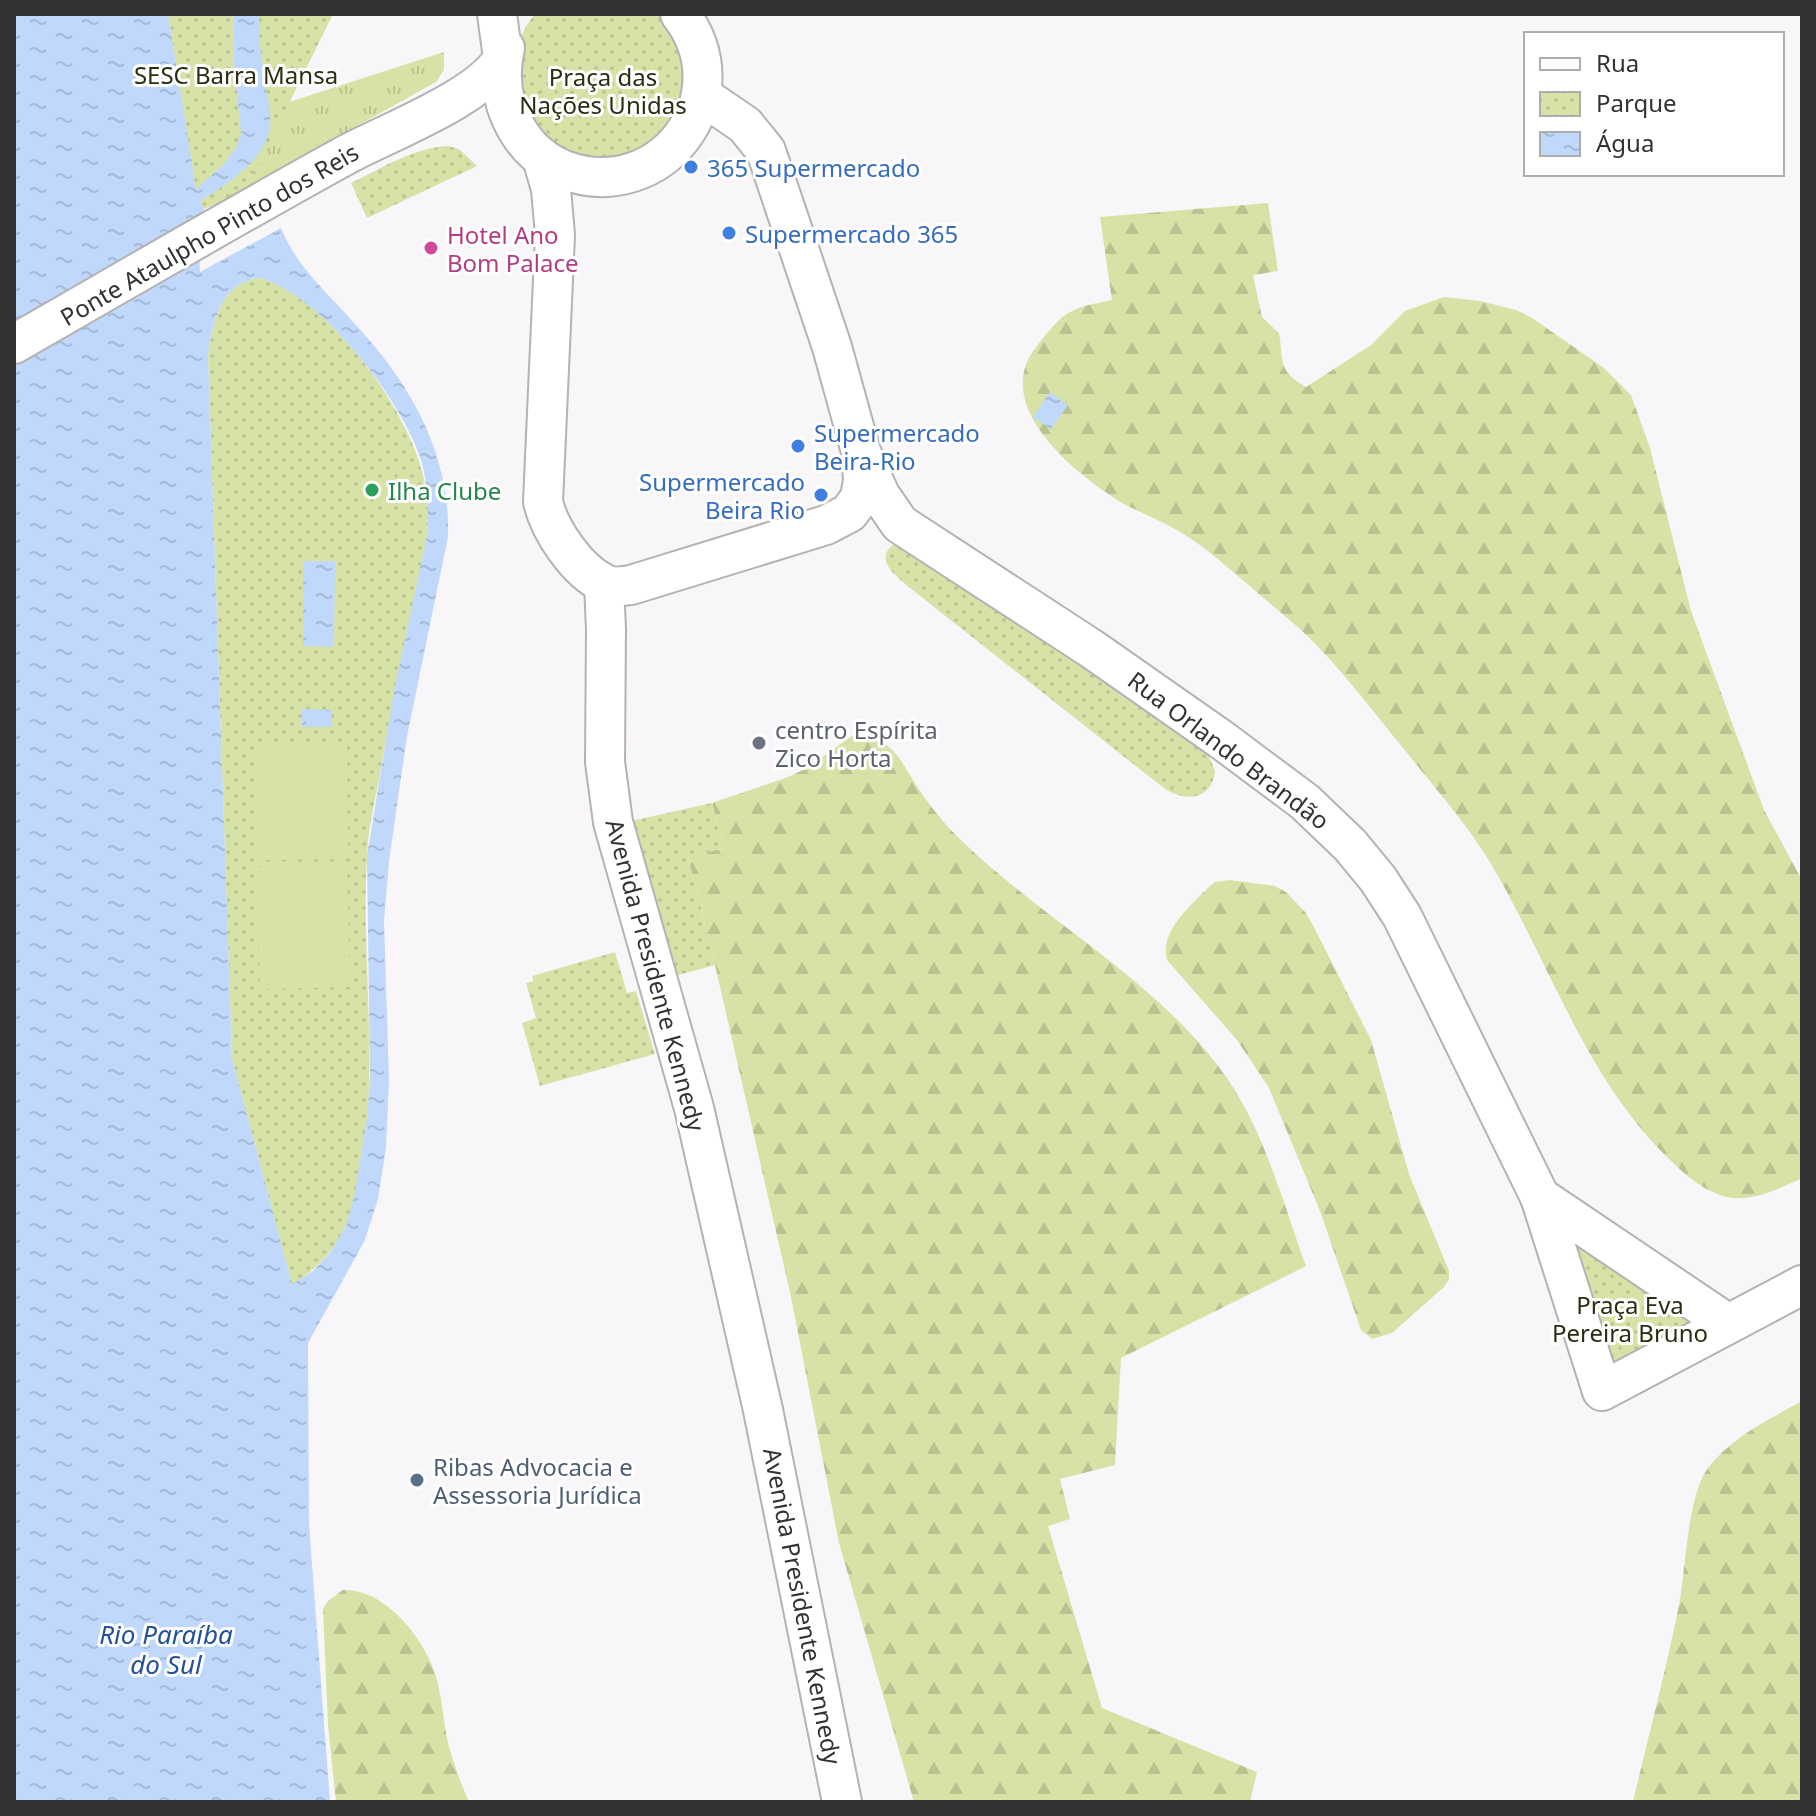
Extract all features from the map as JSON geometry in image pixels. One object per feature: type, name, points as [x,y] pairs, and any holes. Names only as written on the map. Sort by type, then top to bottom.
[{"type":"main road","points":[[404,125],[480,85],[493,73],[503,58],[497,14]]},
{"type":"main road","points":[[523,14],[512,30],[503,58],[501,80],[504,100],[521,137],[539,155],[551,189],[555,235],[543,502],[558,537],[575,559],[604,584],[615,587],[631,585],[833,522],[849,513],[860,498],[863,480],[861,452]]},
{"type":"main road","points":[[404,125],[442,115],[477,117],[508,132],[558,168],[594,177],[613,177],[639,170],[664,157],[677,144],[688,129],[701,95],[701,57],[680,14]]},
{"type":"main road","points":[[701,95],[756,135],[771,160],[832,347],[861,452],[893,517],[929,545]]},
{"type":"main road","name":"Ponte Ataulpho Pinto dos Reis","points":[[14,344],[343,156],[404,125]]},
{"type":"main road","points":[[833,522],[874,525],[929,545]]},
{"type":"main road","name":"Rua Orlando Brandão","points":[[929,545],[1092,649],[1222,740],[1305,802],[1350,845],[1378,879],[1402,916],[1540,1197],[1602,1391],[1727,1323],[1540,1197]]},
{"type":"main road","name":"Avenida Presidente Kennedy","points":[[604,584],[605,762],[613,822],[694,1108],[763,1410],[842,1802]]},
{"type":"main road","points":[[1727,1323],[1802,1285]]},
{"type":"green space","name":"SESC Barra Mansa","points":[[168,14],[333,14],[256,170],[230,198],[204,209],[195,189]]},
{"type":"green space","name":"Praça das Nações Unidas","points":[[535,14],[670,14],[684,33],[687,112],[626,164],[563,157],[519,110],[518,48]]},
{"type":"green space","points":[[444,52],[444,70],[436,82],[230,197],[256,170],[289,102]]},
{"type":"green space","points":[[448,146],[459,149],[477,166],[367,218],[351,183],[410,155]]},
{"type":"green space","points":[[1268,203],[1278,271],[1253,275],[1262,317],[1279,333],[1286,370],[1306,387],[1371,345],[1405,311],[1444,297],[1480,301],[1516,310],[1532,318],[1604,368],[1631,395],[1650,448],[1691,611],[1764,810],[1802,880],[1802,1178],[1762,1194],[1730,1198],[1704,1187],[1668,1158],[1635,1122],[1591,1055],[1517,911],[1478,844],[1343,674],[1300,629],[1207,550],[1175,529],[1124,504],[1084,476],[1044,437],[1031,415],[1023,392],[1025,369],[1037,346],[1068,313],[1112,300],[1100,217]]},
{"type":"green space","name":"Ilha Clube","points":[[260,278],[287,290],[314,309],[365,364],[387,396],[419,459],[428,506],[423,562],[389,725],[368,847],[369,1080],[361,1168],[342,1235],[312,1271],[292,1285],[232,1059],[208,355],[216,317],[227,295],[246,281]]},
{"type":"green space","points":[[906,541],[1201,748],[1209,756],[1215,771],[1209,788],[1189,797],[1165,789],[910,588],[886,561],[890,548]]},
{"type":"green space","points":[[856,733],[873,737],[894,751],[935,812],[963,842],[1171,1013],[1229,1081],[1253,1124],[1273,1171],[1306,1266],[1121,1358],[1115,1465],[1060,1479],[1070,1519],[1048,1526],[1102,1708],[1257,1772],[1250,1802],[914,1802],[839,1543],[791,1297],[688,857],[724,848],[712,803],[807,768]]},
{"type":"green space","points":[[256,745],[347,745],[348,859],[257,860]]},
{"type":"green space","points":[[712,803],[724,848],[688,857],[715,965],[675,976],[631,821]]},
{"type":"green space","points":[[347,865],[350,987],[260,989],[257,867]]},
{"type":"green space","points":[[1230,880],[1275,886],[1286,892],[1306,913],[1371,1040],[1409,1174],[1449,1271],[1444,1287],[1392,1333],[1372,1339],[1361,1330],[1320,1211],[1269,1088],[1237,1040],[1167,960],[1168,939],[1178,920],[1215,882]]},
{"type":"green space","points":[[615,952],[627,993],[636,991],[655,1054],[540,1086],[522,1023],[536,1018],[526,983],[534,981],[532,976]]},
{"type":"green space","name":"Praça Eva Pereira Bruno","points":[[1540,1197],[1727,1323],[1602,1391]]},
{"type":"green space","points":[[1802,1401],[1802,1802],[1633,1802],[1674,1630],[1691,1514],[1701,1480],[1717,1457],[1739,1438]]},
{"type":"green space","points":[[343,1590],[359,1592],[388,1607],[402,1619],[423,1648],[436,1677],[449,1746],[469,1802],[336,1802],[328,1725],[323,1609]]},
{"type":"water","name":"Rio Paraíba do Sul","points":[[14,14],[168,14],[196,189],[224,164],[236,148],[241,133],[234,65],[234,14],[259,14],[260,48],[270,113],[269,132],[251,163],[200,201],[204,209],[198,222],[200,272],[281,228],[304,268],[375,347],[409,395],[434,449],[447,506],[448,537],[407,736],[389,861],[384,921],[389,1081],[386,1148],[378,1199],[365,1240],[308,1343],[309,1524],[330,1802],[14,1802]],"holes":[[[260,278],[284,288],[332,327],[377,379],[395,407],[410,433],[423,466],[428,516],[427,536],[394,691],[367,856],[370,1076],[355,1193],[346,1226],[330,1253],[313,1271],[292,1284],[232,1059],[208,355],[216,317],[227,295],[236,287]]]},
{"type":"water","points":[[1050,392],[1068,405],[1051,429],[1033,417]]},
{"type":"water","points":[[303,561],[335,561],[334,647],[303,646]]},
{"type":"water","points":[[302,709],[332,710],[331,727],[302,727]]},
{"type":"place","name":"365 Supermercado","points":[[691,167]]},
{"type":"place","name":"Supermercado 365","points":[[729,233]]},
{"type":"place","name":"Hotel Ano Bom Palace","points":[[431,248]]},
{"type":"place","name":"Supermercado Beira-Rio","points":[[798,446]]},
{"type":"place","name":"Ilha Clube","points":[[372,490]]},
{"type":"place","name":"Supermercado Beira Rio","points":[[821,495]]},
{"type":"place","name":"centro Espírita Zico Horta","points":[[759,743]]},
{"type":"place","name":"Ribas Advocacia e Assessoria Jurídica","points":[[417,1480]]}]
